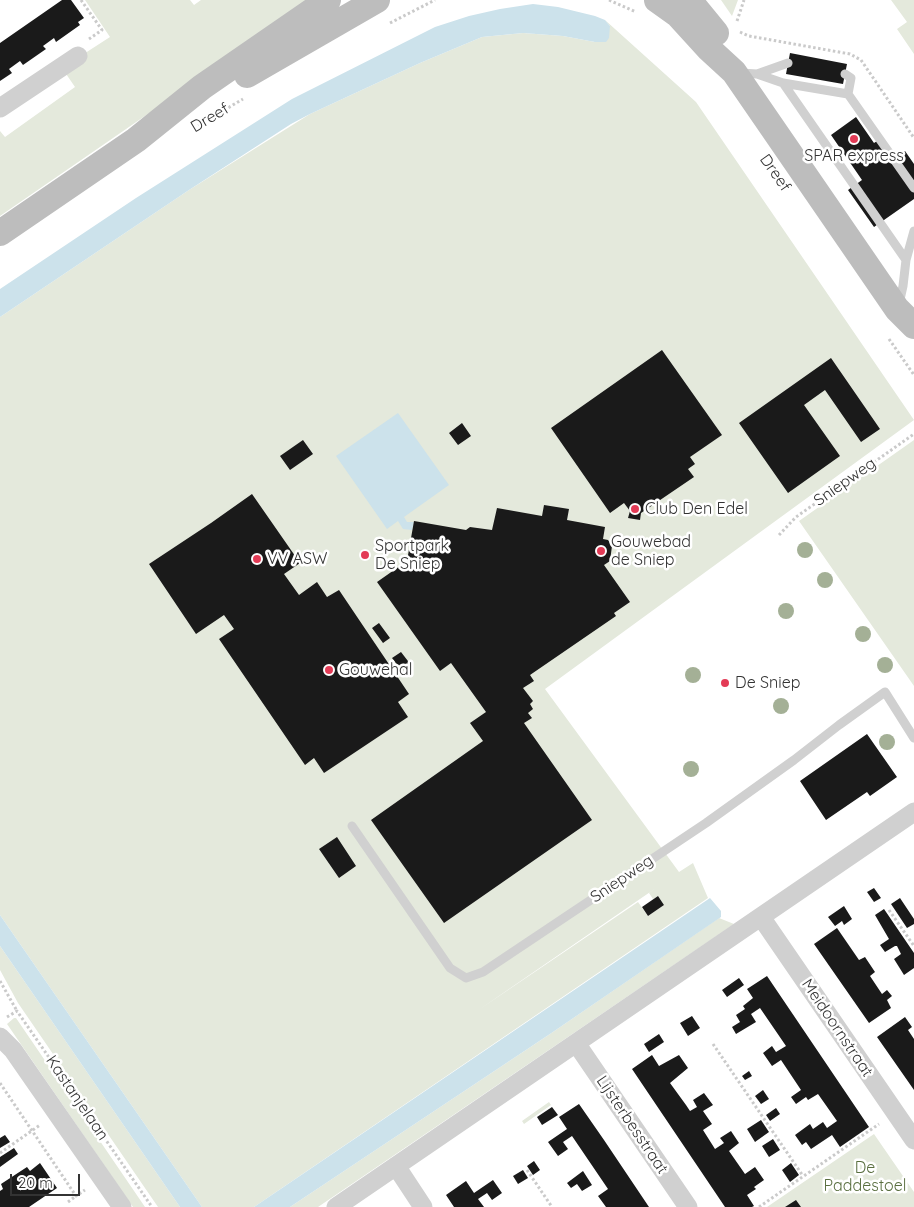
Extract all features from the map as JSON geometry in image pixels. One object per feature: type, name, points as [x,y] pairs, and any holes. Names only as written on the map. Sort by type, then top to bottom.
[{"type":"main road","name":"Dreef","points":[[136,140],[202,87],[328,0]]},
{"type":"main road","name":"Dreef","points":[[0,233],[136,140],[378,0]]},
{"type":"main road","name":"Dreef","points":[[689,0],[745,73],[906,318],[914,344]]},
{"type":"main road","name":"Dreef","points":[[649,8],[678,15],[709,49],[745,73]]},
{"type":"street","points":[[0,108],[78,56]]},
{"type":"street","points":[[336,1207],[914,812]]},
{"type":"street","name":"Meidoornstraat","points":[[761,917],[914,1140]]},
{"type":"street","name":"Kastanjelaan","points":[[2,1028],[13,1050],[122,1207]]},
{"type":"street","name":"Lijsterbesstraat","points":[[576,1043],[688,1207]]},
{"type":"street","points":[[396,1166],[423,1207]]},
{"type":"lane","points":[[745,73],[788,63]]},
{"type":"lane","points":[[745,73],[783,83],[848,94],[914,188]]},
{"type":"lane","points":[[845,74],[851,78],[848,94]]},
{"type":"lane","points":[[783,83],[906,260]]},
{"type":"lane","points":[[906,318],[903,286],[906,260],[914,231]]},
{"type":"lane","name":"Sniepweg","points":[[352,826],[450,968],[466,978],[484,972],[698,828],[885,692],[914,738]]},
{"type":"path","points":[[81,0],[102,30]]},
{"type":"path","points":[[382,27],[435,0]]},
{"type":"path","points":[[609,0],[649,8]]},
{"type":"path","points":[[744,0],[734,28],[749,36],[850,54],[861,60],[914,138]]},
{"type":"path","name":"Dreef","points":[[186,133],[244,98]]},
{"type":"path","points":[[886,334],[914,375]]},
{"type":"path","name":"Sniepweg","points":[[779,535],[796,516],[914,434]]},
{"type":"path","points":[[889,910],[914,946]]},
{"type":"path","name":"Kastanjelaan","points":[[0,981],[17,1011],[152,1207]]},
{"type":"path","points":[[2,1028],[17,1011]]},
{"type":"path","points":[[713,1044],[803,1176]]},
{"type":"path","points":[[0,1084],[76,1196]]},
{"type":"path","points":[[759,1207],[896,1113]]},
{"type":"path","points":[[0,1153],[57,1114]]},
{"type":"path","points":[[527,1170],[552,1207]]},
{"type":"path","points":[[68,1202],[102,1179]]},
{"type":"green space","points":[[85,0],[190,0],[194,5],[201,0],[313,0],[0,216],[0,131],[5,137],[75,87],[62,68],[110,37]]},
{"type":"green space","points":[[721,0],[738,0],[732,16]]},
{"type":"green space","points":[[891,0],[914,0],[914,54],[897,29],[907,22]]},
{"type":"green space","name":"Sportpark De Sniep","points":[[605,20],[696,102],[914,420],[545,689],[679,872],[693,863],[708,898],[254,1207],[202,1207],[0,915],[0,317],[189,190],[310,114],[420,63],[482,37],[523,33],[563,36],[595,42],[610,26]],"holes":[[[656,888],[649,893],[653,899],[658,896],[664,905],[648,916],[638,902],[477,1011]]]},
{"type":"green space","points":[[914,440],[914,686],[799,521]]},
{"type":"green space","points":[[719,918],[734,924],[318,1207],[290,1207],[550,1034]]},
{"type":"green space","points":[[0,946],[180,1207],[158,1207],[18,1003],[0,970]]},
{"type":"green space","points":[[16,1018],[145,1207],[133,1207],[7,1024]]},
{"type":"green space","points":[[549,1102],[551,1105],[524,1124],[522,1121]]},
{"type":"green space","name":"De Paddestoel","points":[[874,1134],[914,1192],[914,1207],[767,1207]]},
{"type":"water","points":[[533,4],[558,7],[605,20],[610,26],[609,38],[606,42],[595,42],[563,36],[523,33],[482,37],[420,63],[291,124],[0,317],[0,289],[136,198],[292,99],[435,27],[469,16]]},
{"type":"water","points":[[398,413],[449,485],[404,517],[407,522],[414,522],[412,530],[403,529],[398,521],[387,529],[336,456]]},
{"type":"water","points":[[710,898],[721,911],[721,917],[550,1034],[290,1207],[254,1207]]},
{"type":"water","points":[[0,915],[202,1207],[180,1207],[0,946]]},
{"type":"building","points":[[62,0],[71,0],[84,18],[78,22],[80,25],[56,42],[54,38],[43,46],[46,49],[23,65],[20,61],[9,69],[12,73],[0,81],[0,43]]},
{"type":"building","points":[[790,53],[847,64],[843,84],[786,74]]},
{"type":"building","points":[[856,117],[874,143],[877,141],[890,161],[905,151],[914,164],[914,199],[874,227],[848,190],[862,180],[831,135]]},
{"type":"building","points":[[662,350],[722,435],[690,457],[695,464],[688,469],[694,477],[641,513],[640,520],[628,518],[630,511],[624,503],[610,513],[551,428]]},
{"type":"building","points":[[831,358],[880,429],[861,442],[825,390],[804,405],[840,456],[788,493],[739,423]]},
{"type":"building","points":[[462,423],[471,436],[458,445],[449,433]]},
{"type":"building","points":[[303,440],[313,454],[290,470],[280,456]]},
{"type":"building","points":[[252,494],[300,563],[284,574],[299,595],[317,582],[327,597],[339,590],[409,694],[398,702],[408,717],[324,773],[314,758],[305,765],[219,639],[234,629],[224,615],[196,634],[149,564]]},
{"type":"building","points":[[544,505],[569,509],[567,520],[605,527],[603,539],[608,540],[612,546],[610,561],[604,565],[630,602],[614,613],[616,616],[530,675],[534,681],[523,688],[533,701],[530,704],[533,709],[528,713],[532,718],[524,723],[592,820],[444,923],[371,820],[483,741],[470,723],[486,712],[451,663],[440,671],[377,582],[407,561],[414,521],[466,530],[470,527],[492,530],[497,508],[542,516]]},
{"type":"building","points":[[379,623],[390,638],[383,643],[372,628]]},
{"type":"building","points":[[401,652],[411,665],[402,671],[392,658]]},
{"type":"building","points":[[867,734],[897,777],[870,796],[867,792],[826,820],[800,781]]},
{"type":"building","points":[[337,837],[356,866],[339,878],[319,849]]},
{"type":"building","points":[[874,888],[881,898],[874,902],[867,892]]},
{"type":"building","points":[[658,896],[664,905],[648,916],[642,907]]},
{"type":"building","points":[[900,898],[914,919],[914,924],[907,928],[891,904]]},
{"type":"building","points":[[844,906],[852,919],[844,925],[842,921],[835,926],[828,917]]},
{"type":"building","points":[[884,909],[914,953],[914,968],[904,975],[894,959],[901,954],[897,946],[885,952],[880,945],[889,939],[875,915]]},
{"type":"building","points":[[837,928],[859,960],[865,957],[875,972],[870,976],[882,994],[887,990],[892,996],[887,1000],[891,1008],[869,1023],[814,944]]},
{"type":"building","points":[[767,976],[869,1127],[840,1147],[832,1135],[811,1149],[806,1142],[802,1145],[795,1135],[810,1124],[813,1129],[823,1122],[827,1128],[837,1121],[818,1094],[808,1100],[806,1097],[796,1104],[791,1097],[801,1090],[781,1060],[772,1066],[763,1053],[772,1046],[776,1052],[786,1046],[760,1008],[751,1014],[756,1022],[736,1034],[732,1027],[740,1022],[736,1015],[745,1009],[743,1006],[753,998],[747,989]]},
{"type":"building","points":[[739,978],[744,985],[727,997],[722,990]]},
{"type":"building","points":[[692,1016],[700,1028],[688,1036],[680,1023]]},
{"type":"building","points":[[905,1017],[912,1027],[908,1030],[914,1039],[914,1090],[877,1037]]},
{"type":"building","points":[[659,1034],[664,1042],[649,1052],[644,1044]]},
{"type":"building","points":[[652,1055],[659,1066],[679,1055],[688,1068],[670,1083],[690,1111],[697,1107],[693,1100],[704,1093],[713,1105],[703,1111],[712,1124],[703,1130],[715,1149],[724,1143],[720,1138],[731,1131],[739,1143],[729,1151],[745,1174],[755,1167],[764,1180],[747,1195],[754,1206],[725,1207],[632,1069]]},
{"type":"building","points":[[749,1071],[752,1076],[745,1080],[742,1076]]},
{"type":"building","points":[[763,1090],[769,1099],[761,1104],[755,1096]]},
{"type":"building","points":[[579,1104],[649,1207],[606,1207],[598,1196],[608,1189],[572,1136],[563,1142],[568,1149],[558,1156],[548,1142],[567,1129],[559,1117]]},
{"type":"building","points":[[552,1107],[558,1115],[542,1125],[537,1117]]},
{"type":"building","points":[[776,1108],[780,1114],[770,1121],[766,1115]]},
{"type":"building","points":[[761,1120],[769,1132],[755,1142],[747,1129]]},
{"type":"building","points":[[5,1135],[10,1142],[0,1148],[0,1138]]},
{"type":"building","points":[[773,1139],[780,1150],[769,1157],[762,1146]]},
{"type":"building","points":[[14,1148],[18,1154],[0,1167],[0,1157]]},
{"type":"building","points":[[534,1161],[540,1170],[533,1175],[527,1166]]},
{"type":"building","points":[[40,1163],[57,1188],[29,1207],[0,1207],[0,1191],[3,1189],[1,1184],[27,1167],[30,1171]]},
{"type":"building","points":[[791,1163],[799,1175],[790,1182],[782,1170]]},
{"type":"building","points":[[523,1170],[528,1178],[518,1184],[513,1176]]},
{"type":"building","points":[[583,1171],[592,1185],[582,1191],[577,1184],[571,1188],[567,1183]]},
{"type":"building","points":[[493,1180],[502,1193],[492,1200],[487,1193],[478,1199],[484,1207],[454,1207],[446,1195],[466,1181],[474,1193]]},
{"type":"building","points":[[796,1200],[801,1207],[785,1207]]},
{"type":"place","name":"SPAR express","points":[[854,139]]},
{"type":"place","name":"Club Den Edel","points":[[635,509]]},
{"type":"place","name":"Gouwebad de Sniep","points":[[601,551]]},
{"type":"place","name":"Sportpark De Sniep","points":[[365,555]]},
{"type":"place","name":"VV ASW","points":[[257,559]]},
{"type":"place","name":"Gouwehal","points":[[329,670]]},
{"type":"place","name":"De Sniep","points":[[725,683]]}]
